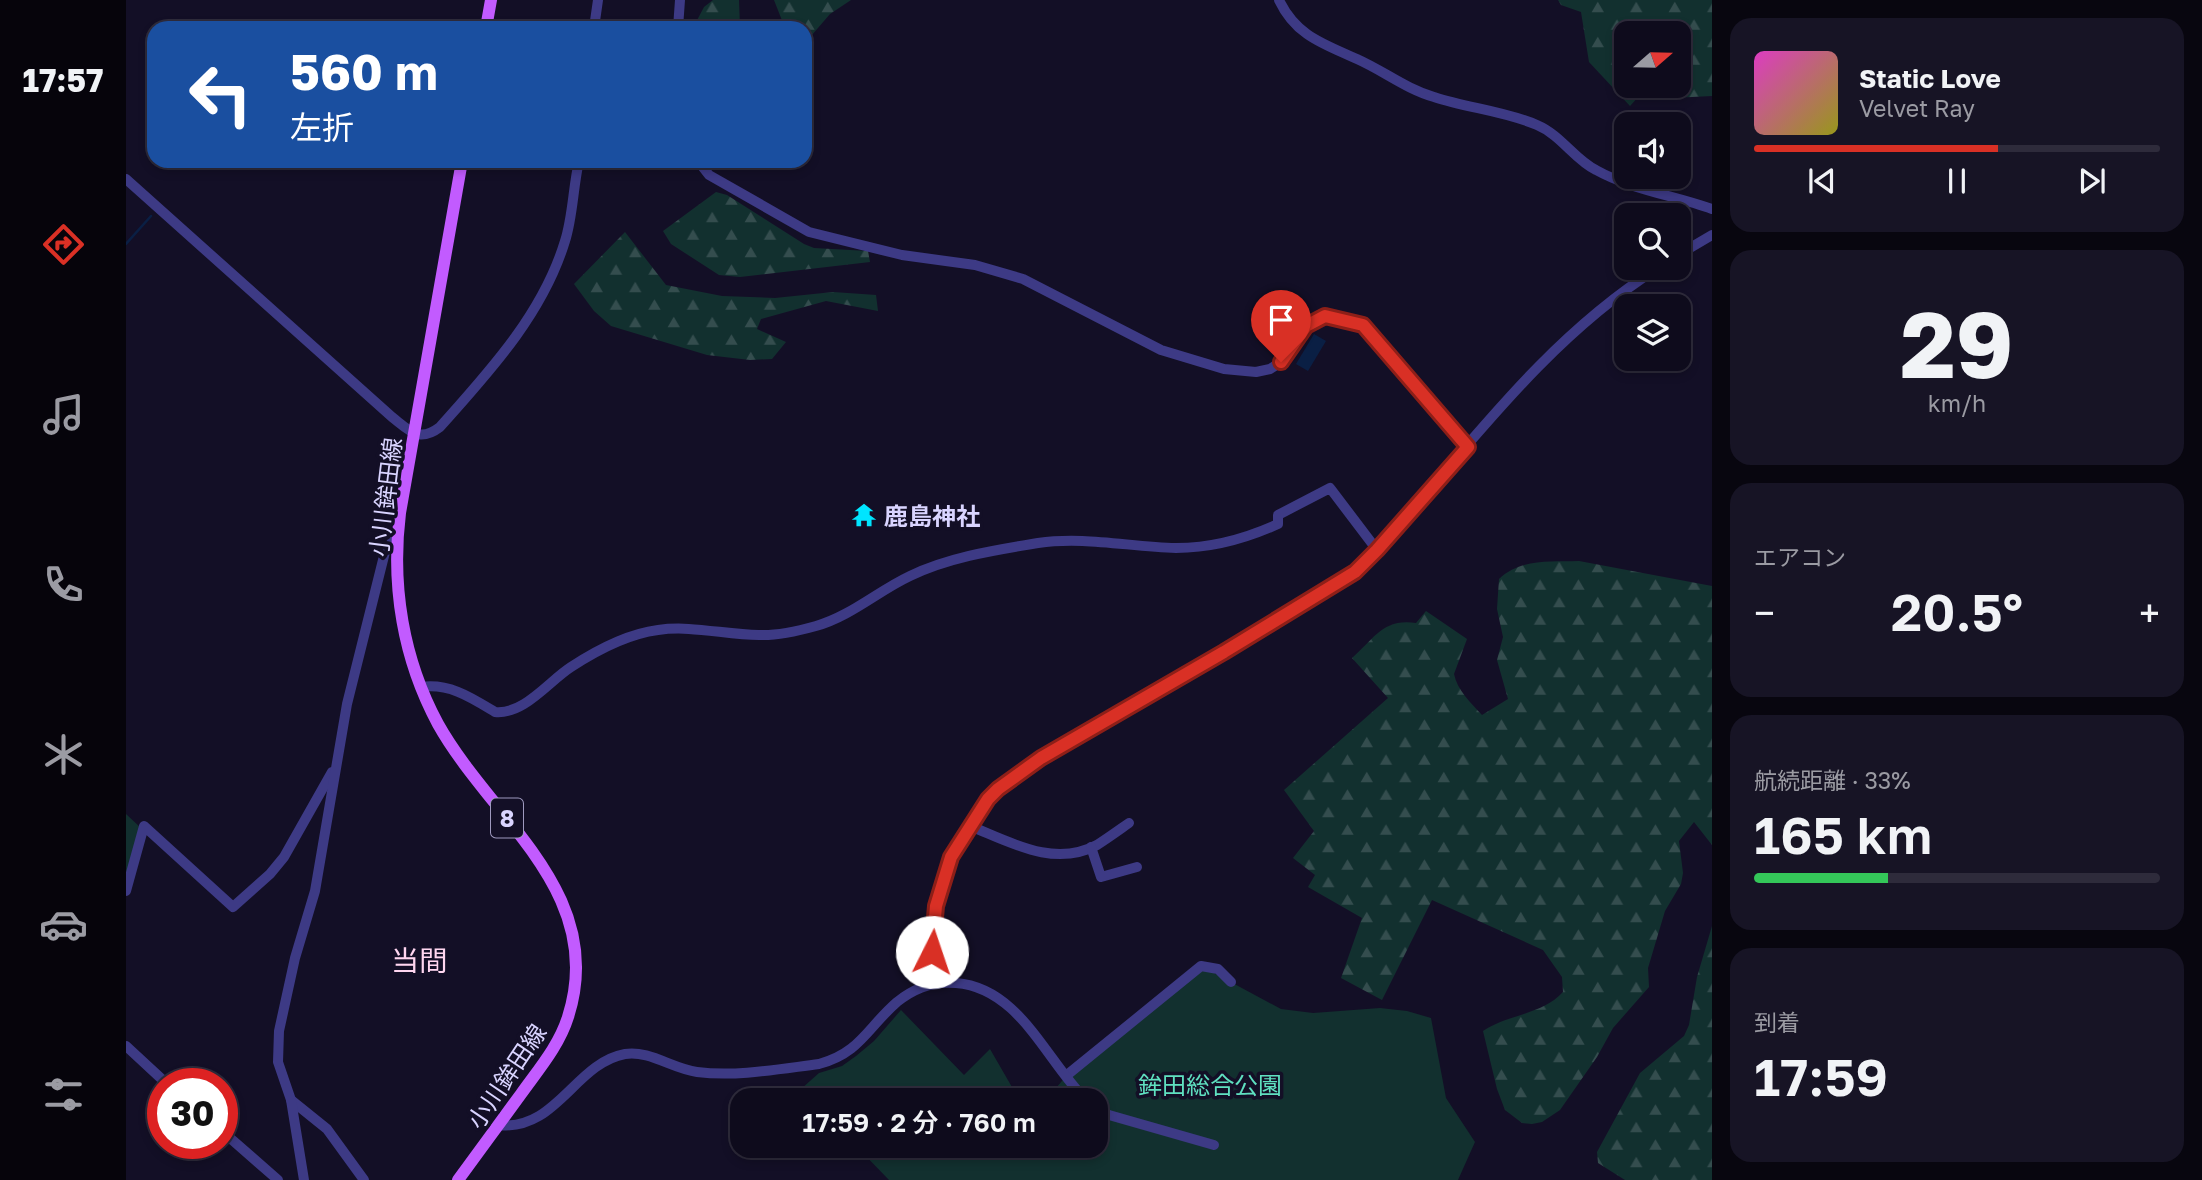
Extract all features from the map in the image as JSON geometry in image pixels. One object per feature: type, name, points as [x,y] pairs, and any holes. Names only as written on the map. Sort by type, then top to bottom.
[{"type":"main road","points":[[487,21],[491,0]]},
{"type":"main road","name":"小川鉾田線","points":[[458,1180],[553,1049],[567,1020],[575,985],[574,939],[566,912],[547,872],[448,740],[421,687],[401,616],[396,573],[398,533],[461,168]]},
{"type":"street","points":[[595,21],[598,0]]},
{"type":"street","points":[[678,21],[680,0]]},
{"type":"street","points":[[1279,0],[1291,19],[1314,40],[1358,60],[1412,90],[1527,121],[1550,133],[1592,168],[1611,178],[1712,209]]},
{"type":"street","points":[[126,179],[399,422],[414,433],[429,436],[440,428],[495,366],[524,324],[548,281],[566,239],[578,168]]},
{"type":"street","points":[[704,168],[709,175],[809,232],[902,255],[975,265],[1023,279],[1161,350],[1224,369],[1256,372],[1270,369],[1281,362],[1306,326],[1325,316],[1363,325],[1468,447]]},
{"type":"street","points":[[1691,248],[1712,236]]},
{"type":"street","points":[[936,982],[932,952],[936,906],[951,857],[988,799],[1021,771],[1355,572],[1522,383],[1596,311],[1641,280]]},
{"type":"street","points":[[421,687],[446,687],[495,712],[502,712],[517,708],[554,678],[600,650],[648,631],[673,629],[758,635],[808,628],[841,616],[901,580],[930,568],[966,557],[1044,542],[1109,542],[1174,548],[1227,543],[1278,524],[1279,515],[1330,488],[1377,550]]},
{"type":"street","points":[[304,1180],[291,1100],[278,1062],[279,1031],[295,958],[315,891],[347,704],[386,552],[398,533]]},
{"type":"street","points":[[126,891],[144,826],[233,907],[270,874],[284,857],[331,773],[335,771]]},
{"type":"street","points":[[970,826],[1046,854],[1062,855],[1091,847],[1129,823]]},
{"type":"street","points":[[1091,847],[1101,877],[1137,867]]},
{"type":"street","points":[[1067,1076],[1201,966],[1218,970],[1231,982]]},
{"type":"street","points":[[498,1125],[518,1125],[534,1118],[559,1102],[598,1065],[625,1054],[635,1054],[684,1070],[722,1074],[819,1065],[835,1060],[849,1053],[905,996],[936,982],[981,987],[993,994],[1017,1014],[1077,1088]]},
{"type":"street","points":[[126,1046],[150,1068]]},
{"type":"street","points":[[291,1100],[327,1129],[364,1180]]},
{"type":"street","points":[[1108,1115],[1214,1145]]},
{"type":"street","points":[[238,1145],[278,1180]]},
{"type":"green space","points":[[713,0],[739,0],[740,21],[697,21],[704,7]]},
{"type":"green space","points":[[774,0],[851,0],[830,14],[812,35],[812,21],[782,21]]},
{"type":"green space","points":[[1558,0],[1712,0],[1712,96],[1691,97],[1691,21],[1614,21],[1614,89],[1589,62],[1581,12],[1561,5]]},
{"type":"green space","points":[[1623,98],[1637,98],[1630,106]]},
{"type":"green space","points":[[716,192],[727,195],[804,244],[814,248],[868,251],[870,262],[740,277],[719,275],[671,244],[663,231]]},
{"type":"green space","points":[[625,232],[666,285],[722,296],[775,298],[833,292],[876,295],[878,311],[826,301],[761,319],[757,329],[786,342],[772,359],[750,360],[707,355],[611,326],[594,311],[574,284]]},
{"type":"green space","points":[[1579,561],[1712,586],[1712,845],[1694,822],[1679,841],[1683,873],[1681,884],[1665,911],[1648,968],[1649,987],[1613,1028],[1597,1057],[1560,1110],[1542,1122],[1532,1124],[1522,1123],[1505,1110],[1483,1031],[1535,1010],[1555,1000],[1563,992],[1562,977],[1543,950],[1432,900],[1382,1000],[1341,978],[1362,918],[1308,887],[1315,875],[1293,858],[1314,831],[1284,790],[1388,698],[1352,658],[1380,632],[1395,624],[1416,623],[1426,611],[1467,639],[1454,674],[1461,691],[1482,715],[1508,699],[1497,660],[1503,637],[1497,609],[1499,579],[1527,564]]},
{"type":"green space","points":[[126,814],[142,829],[126,879]]},
{"type":"green space","points":[[1712,926],[1712,1180],[1625,1180],[1598,1163],[1597,1152],[1640,1073],[1684,1036],[1689,1025],[1697,977]]},
{"type":"green space","name":"鉾田総合公園","points":[[1201,966],[1281,1009],[1313,1013],[1380,1008],[1407,1011],[1431,1018],[1446,1098],[1475,1142],[1458,1180],[889,1180],[868,1158],[1108,1158],[1108,1088],[1056,1088],[1067,1075]]},
{"type":"green space","points":[[901,1010],[964,1075],[990,1049],[1012,1088],[802,1088],[819,1073],[842,1066],[874,1041]]},
{"type":"water","points":[[1314,334],[1326,341],[1308,371],[1296,364]]},
{"type":"waterway","points":[[126,244],[151,216]]},
{"type":"place","name":"鹿島神社","points":[[864,515]]},
{"type":"district","name":"当間","points":[[419,960]]},
{"type":"route","points":[[932,952],[933,924],[944,874],[963,834],[998,789],[1041,758],[1355,572],[1468,447],[1363,325],[1325,316],[1306,326],[1281,362]]}]
